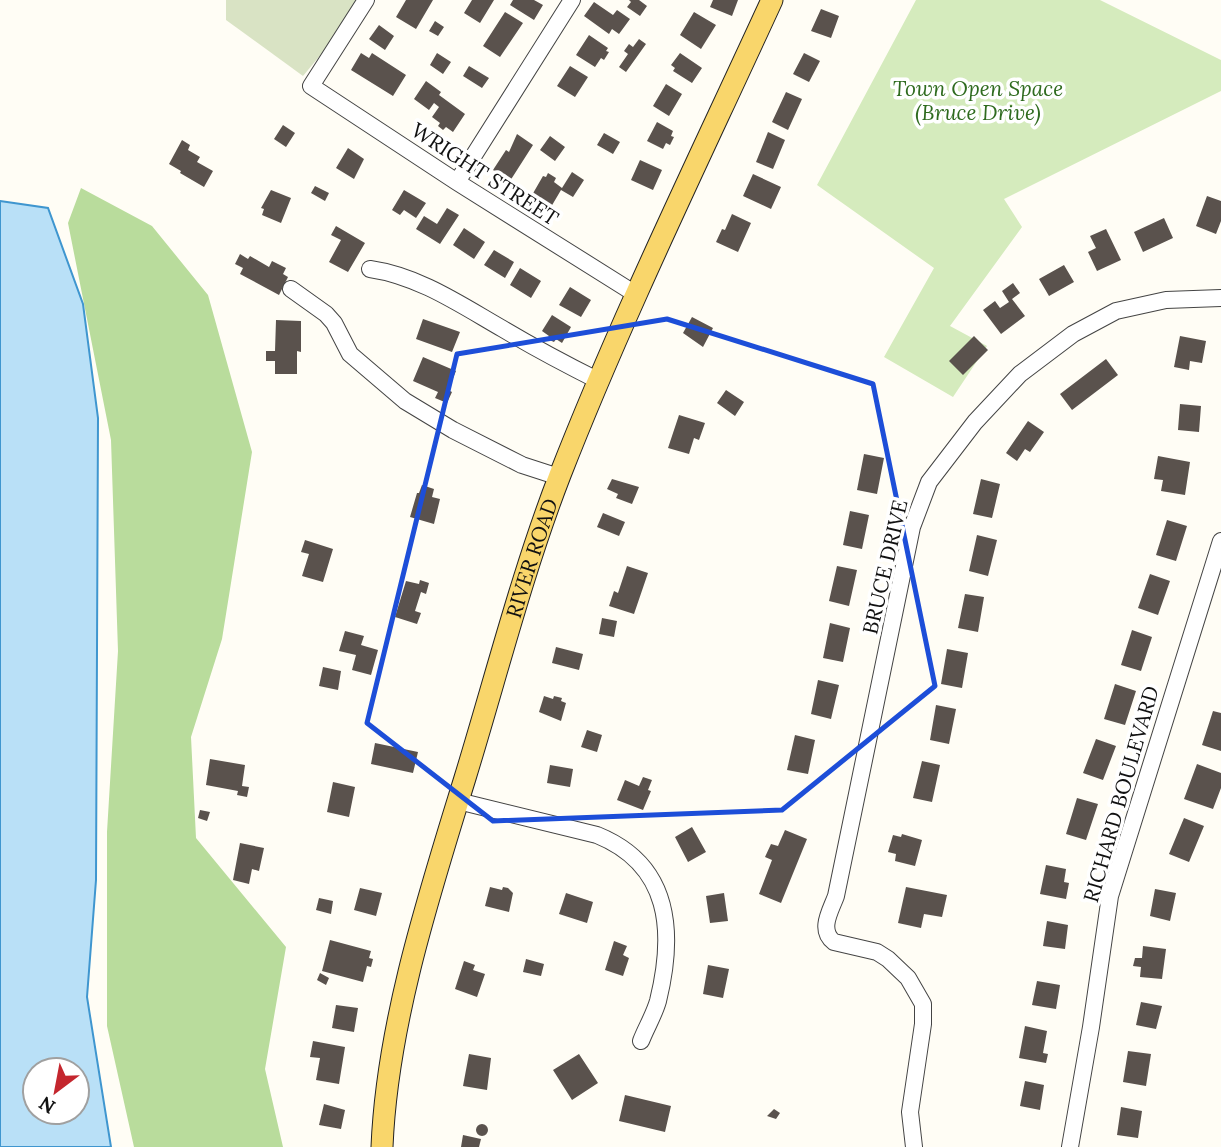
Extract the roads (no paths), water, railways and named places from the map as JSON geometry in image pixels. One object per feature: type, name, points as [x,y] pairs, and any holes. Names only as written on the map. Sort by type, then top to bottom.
[{"type":"main road","name":"RIVER ROAD","points":[[382,1147],[388,1076],[398,1016],[458,800],[559,477],[599,381],[772,0]]},
{"type":"street","name":"WRIGHT STREET","points":[[366,0],[311,86],[457,182],[638,295]]},
{"type":"street","points":[[457,182],[572,0]]},
{"type":"street","points":[[370,269],[389,271],[423,284],[547,355],[599,381]]},
{"type":"street","points":[[291,289],[326,314],[334,323],[350,354],[405,401],[453,430],[522,465],[559,477]]},
{"type":"street","name":"BRUCE DRIVE","points":[[914,1147],[910,1112],[923,1024],[922,1004],[908,978],[888,959],[877,952],[841,944],[829,938],[826,928],[836,895],[912,527],[929,482],[975,422],[1020,374],[1073,334],[1116,311],[1166,300],[1221,298]]},
{"type":"street","name":"RICHARD BOULEVARD","points":[[1070,1147],[1110,896],[1221,541]]},
{"type":"street","points":[[458,800],[597,835],[614,842],[647,871],[661,896],[666,921],[666,945],[657,1002],[641,1041]]},
{"type":"water","points":[[0,201],[48,208],[83,304],[98,418],[96,880],[87,997],[111,1147],[0,1147]]},
{"type":"park label","name":"Town Open Space (Bruce Drive)","points":[[978,100]]}]
